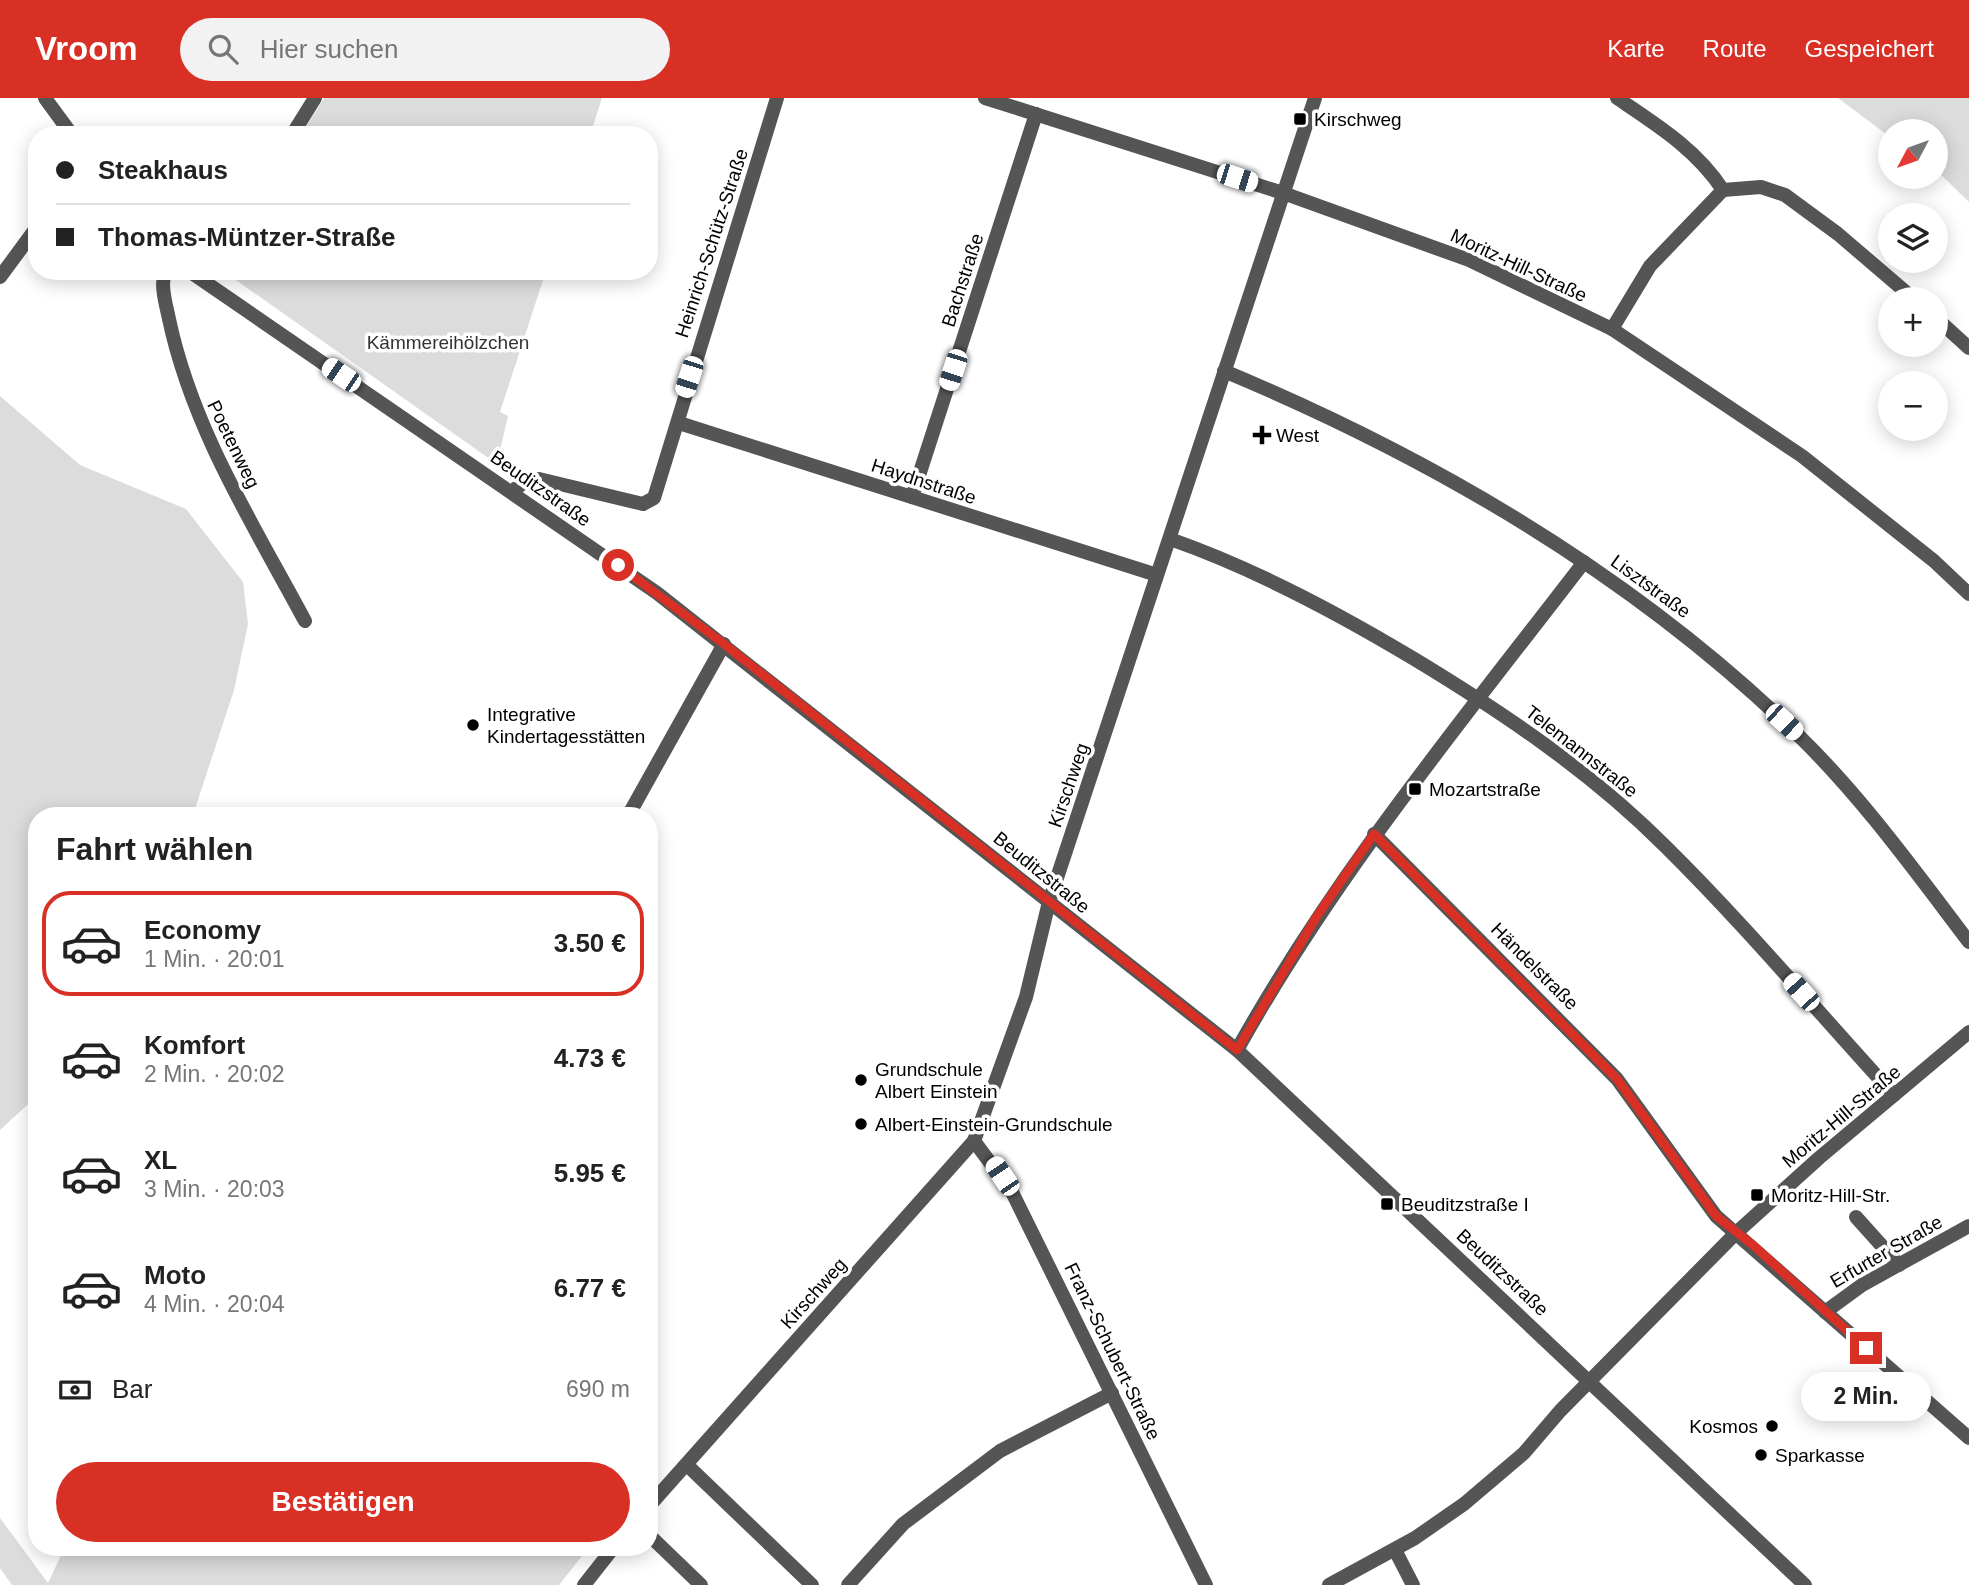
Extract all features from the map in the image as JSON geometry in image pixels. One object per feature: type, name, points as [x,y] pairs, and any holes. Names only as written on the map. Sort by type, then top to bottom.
[{"type":"street","points":[[45,98],[65,126]]},
{"type":"street","points":[[298,126],[315,98]]},
{"type":"street","name":"Heinrich-Schütz-Straße","points":[[512,491],[525,482],[539,479],[648,503],[654,498],[679,423],[681,403],[778,98]]},
{"type":"street","name":"Moritz-Hill-Straße","points":[[985,98],[1283,193],[1469,260],[1612,329],[1802,456],[1934,561],[1969,594]]},
{"type":"street","name":"Kirschweg","points":[[658,1496],[974,1141],[1026,997],[1049,902],[1315,98]]},
{"type":"street","points":[[1617,98],[1677,137],[1711,172],[1723,190]]},
{"type":"street","name":"Bachstraße","points":[[912,497],[1036,114]]},
{"type":"street","points":[[1612,329],[1650,266],[1723,190],[1762,187],[1785,195],[1838,233],[1900,287]]},
{"type":"street","points":[[0,277],[28,239]]},
{"type":"street","name":"Poetenweg","points":[[164,280],[170,324],[193,405],[232,486],[305,621]]},
{"type":"street","name":"Beuditzstraße","points":[[202,280],[512,491],[724,644],[1237,1050],[1591,1380],[1805,1585]]},
{"type":"street","points":[[1948,329],[1969,348]]},
{"type":"street","name":"Lisztstraße","points":[[1224,371],[1312,408],[1415,459],[1504,510],[1584,562],[1698,644],[1799,736],[1852,793],[1969,942]]},
{"type":"street","name":"Haydnstraße","points":[[679,423],[1157,575]]},
{"type":"street","name":"Telemannstraße","points":[[1170,539],[1234,563],[1359,625],[1479,698],[1567,761],[1665,845],[1894,1095]]},
{"type":"street","points":[[1237,1050],[1317,916],[1374,834],[1584,562]]},
{"type":"street","points":[[633,807],[724,644]]},
{"type":"street","name":"Händelstraße","points":[[1374,834],[1617,1079],[1716,1216],[1753,1245],[1969,1438]]},
{"type":"street","name":"Moritz-Hill-Straße","points":[[1329,1585],[1395,1550],[1464,1504],[1524,1453],[1591,1380],[1736,1234],[1969,1032]]},
{"type":"street","name":"Franz-Schubert-Straße","points":[[974,1141],[1012,1192],[1206,1585]]},
{"type":"street","points":[[1856,1217],[1899,1265]]},
{"type":"street","name":"Erfurter Straße","points":[[1825,1312],[1836,1301],[1969,1226]]},
{"type":"street","points":[[848,1585],[903,1524],[1000,1451],[1112,1393]]},
{"type":"street","points":[[687,1465],[813,1585]]},
{"type":"street","points":[[658,1544],[701,1585]]},
{"type":"street","points":[[1395,1550],[1413,1585]]},
{"type":"street","points":[[584,1585],[607,1556]]},
{"type":"green space","points":[[324,98],[602,98],[593,126],[307,126]]},
{"type":"green space","points":[[1838,98],[1969,98],[1969,202],[1948,182],[1948,119],[1878,119],[1878,128]]},
{"type":"green space","name":"Kämmereihölzchen","points":[[236,280],[543,280],[500,412],[508,416],[498,459],[487,457]]},
{"type":"green space","points":[[0,396],[80,465],[186,509],[243,582],[248,624],[234,690],[196,807],[28,807],[28,1104],[0,1130]]},
{"type":"green space","points":[[0,1518],[48,1583],[61,1556],[582,1556],[559,1585],[12,1585],[0,1568]]},
{"type":"place","name":"Kirschweg","points":[[1300,119]]},
{"type":"place","name":"West","points":[[1262,435]]},
{"type":"place","name":"Integrative Kindertagesstätten","points":[[473,725]]},
{"type":"place","name":"Mozartstraße","points":[[1415,789]]},
{"type":"place","name":"Grundschule Albert Einstein","points":[[861,1080]]},
{"type":"place","name":"Albert-Einstein-Grundschule","points":[[861,1124]]},
{"type":"place","name":"Moritz-Hill-Str.","points":[[1757,1195]]},
{"type":"place","name":"Beuditzstraße I","points":[[1387,1204]]},
{"type":"place","name":"Kosmos","points":[[1772,1426]]},
{"type":"place","name":"Sparkasse","points":[[1761,1455]]},
{"type":"route","points":[[618,565],[724,644],[1237,1050],[1317,916],[1374,834],[1617,1079],[1716,1216],[1753,1245],[1866,1348]]}]
